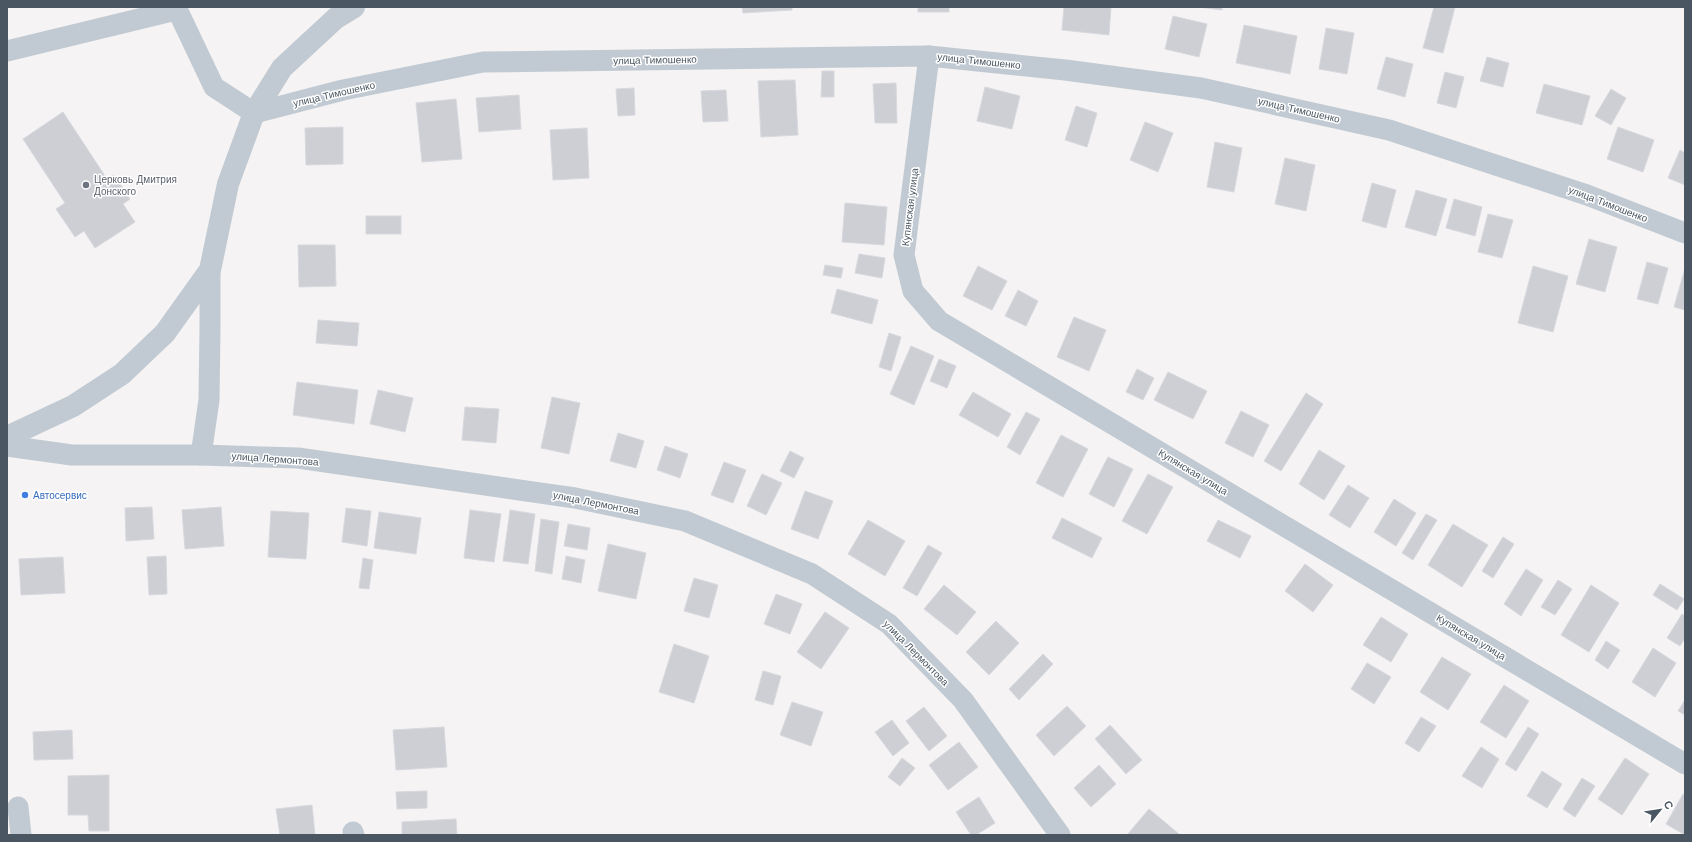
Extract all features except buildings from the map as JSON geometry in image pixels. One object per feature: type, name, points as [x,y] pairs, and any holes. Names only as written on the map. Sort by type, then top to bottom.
[{"type":"street","points":[[201,455],[209,400],[210,270],[228,184],[254,113],[282,68],[336,18],[354,7]]},
{"type":"street","points":[[7,51],[176,8],[214,87],[254,113]]},
{"type":"street","name":"улица Тимошенко","points":[[254,113],[343,90],[483,62],[929,56],[1065,70],[1202,88],[1388,130],[1588,195],[1685,233]]},
{"type":"street","name":"Купянская улица","points":[[929,56],[904,255],[913,291],[939,321],[1685,764]]},
{"type":"street","points":[[7,437],[73,406],[122,374],[165,333],[210,270]]},
{"type":"street","name":"улица Лермонтова","points":[[7,446],[72,455],[201,455],[298,458],[575,498],[685,521],[812,574],[889,624],[963,700],[1060,835]]},
{"type":"street","points":[[18,807],[21,835]]},
{"type":"place","name":"Церковь Дмитрия Донского","points":[[86,185]]},
{"type":"place","name":"Автосервис","points":[[25,495]]}]
